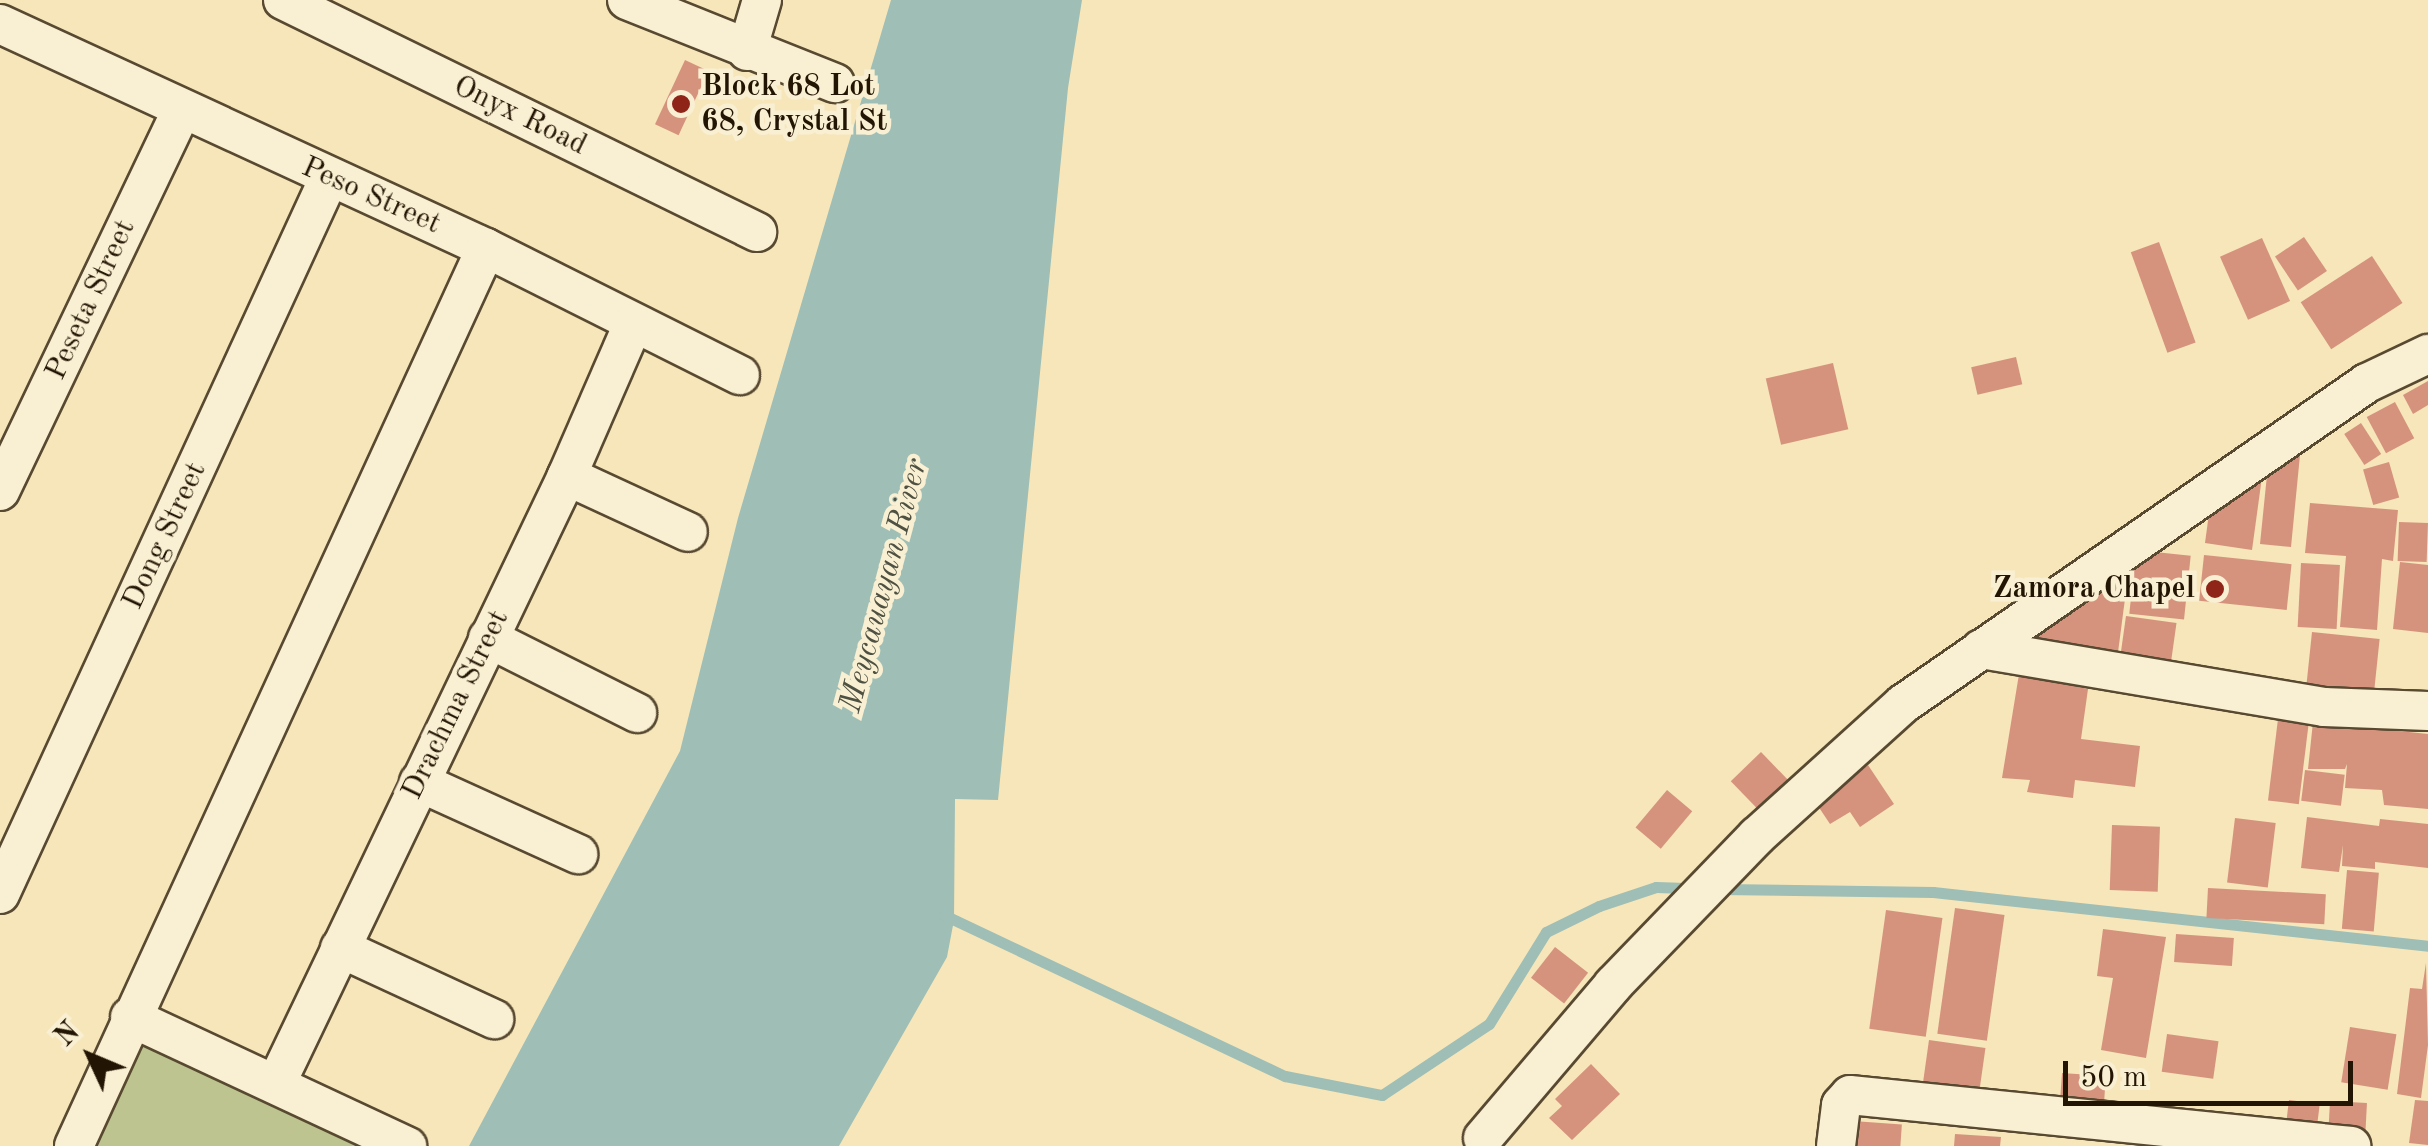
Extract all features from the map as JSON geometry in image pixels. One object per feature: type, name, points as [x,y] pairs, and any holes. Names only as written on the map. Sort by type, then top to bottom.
[{"type":"street","name":"Onyx Road","points":[[283,0],[757,232]]},
{"type":"street","points":[[627,0],[835,84]]},
{"type":"street","points":[[747,51],[762,0]]},
{"type":"street","name":"Peso Street","points":[[3,34],[182,109],[486,248],[740,376]]},
{"type":"street","name":"Peseta Street","points":[[0,491],[182,109]]},
{"type":"street","name":"Dong Street","points":[[0,894],[329,178]]},
{"type":"street","points":[[74,1146],[486,248]]},
{"type":"street","name":"Drachma Street","points":[[276,1084],[567,476],[633,324]]},
{"type":"street","points":[[1483,1138],[1614,985],[1757,836],[1903,704],[2366,383],[2428,354]]},
{"type":"street","points":[[567,476],[688,532]]},
{"type":"street","points":[[488,638],[637,713]]},
{"type":"street","points":[[1980,649],[2324,707],[2428,711]]},
{"type":"street","points":[[419,782],[578,854]]},
{"type":"street","points":[[340,948],[494,1020]]},
{"type":"street","points":[[130,1017],[408,1146]]},
{"type":"street","points":[[1836,1146],[1841,1105],[1850,1095],[2012,1130],[2351,1146]]},
{"type":"green space","points":[[140,1038],[367,1146],[94,1146]]},
{"type":"water","name":"Meycauayan River","points":[[891,0],[1082,0],[1068,88],[998,800],[955,799],[954,920],[947,957],[839,1146],[469,1146],[680,751],[738,518]]},
{"type":"building","name":"Block 68 Lot 68, Crystal St","points":[[685,60],[709,71],[679,135],[655,124]]},
{"type":"building","points":[[2304,237],[2327,271],[2298,291],[2275,257]]},
{"type":"building","points":[[2262,238],[2290,301],[2248,320],[2220,257]]},
{"type":"building","points":[[2159,242],[2196,343],[2167,353],[2131,252]]},
{"type":"building","points":[[2372,256],[2402,303],[2331,349],[2301,302]]},
{"type":"building","points":[[2016,357],[2022,384],[1977,395],[1971,367]]},
{"type":"building","points":[[1833,363],[1848,429],[1781,445],[1766,379]]},
{"type":"building","points":[[2428,381],[2428,405],[2413,414],[2403,395]]},
{"type":"building","points":[[2395,402],[2414,438],[2386,453],[2367,417]]},
{"type":"building","points":[[2361,423],[2381,454],[2364,465],[2344,434]]},
{"type":"building","points":[[2300,455],[2291,547],[2260,544],[2267,475]]},
{"type":"building","points":[[2389,462],[2399,498],[2373,505],[2363,469]]},
{"type":"building","points":[[2262,477],[2252,550],[2205,543],[2210,506]]},
{"type":"building","points":[[2310,503],[2398,510],[2393,561],[2382,559],[2377,630],[2340,627],[2346,556],[2305,553]]},
{"type":"building","points":[[2399,522],[2428,523],[2427,562],[2398,561]]},
{"type":"building","points":[[2136,550],[2191,556],[2184,619],[2129,614]]},
{"type":"building","points":[[2204,555],[2292,564],[2287,610],[2199,601]]},
{"type":"building","points":[[2400,562],[2428,565],[2428,633],[2393,629]]},
{"type":"building","points":[[2301,563],[2340,565],[2337,629],[2298,627]]},
{"type":"building","points":[[2129,568],[2117,660],[2037,648],[2039,628]]},
{"type":"building","points":[[2126,616],[2177,623],[2170,673],[2119,666]]},
{"type":"building","points":[[2312,632],[2380,639],[2374,692],[2306,685]]},
{"type":"building","points":[[2019,674],[2088,689],[2081,739],[2140,746],[2135,787],[2075,780],[2073,798],[2027,792],[2030,780],[2002,778]]},
{"type":"building","points":[[2278,719],[2309,723],[2299,804],[2268,800]]},
{"type":"building","points":[[2313,722],[2428,734],[2428,809],[2384,805],[2382,790],[2345,788],[2347,764],[2345,769],[2308,769]]},
{"type":"building","points":[[1761,752],[1788,780],[1758,809],[1731,781]]},
{"type":"building","points":[[1868,765],[1894,804],[1860,827],[1850,812],[1830,824],[1814,800]]},
{"type":"building","points":[[2305,770],[2345,775],[2341,806],[2301,801]]},
{"type":"building","points":[[1667,790],[1692,811],[1661,849],[1636,828]]},
{"type":"building","points":[[2307,817],[2379,826],[2380,819],[2428,824],[2428,868],[2375,862],[2375,869],[2342,866],[2343,845],[2339,872],[2301,868]]},
{"type":"building","points":[[2235,818],[2276,823],[2268,888],[2227,883]]},
{"type":"building","points":[[2112,825],[2160,827],[2158,892],[2110,890]]},
{"type":"building","points":[[2347,870],[2379,873],[2374,932],[2342,929]]},
{"type":"building","points":[[2208,888],[2326,894],[2324,924],[2206,918]]},
{"type":"building","points":[[1955,908],[2005,915],[1987,1041],[1937,1034]]},
{"type":"building","points":[[1886,910],[1942,918],[1926,1037],[1869,1029]]},
{"type":"building","points":[[2103,929],[2166,937],[2146,1058],[2101,1050],[2113,978],[2097,976]]},
{"type":"building","points":[[2176,934],[2234,938],[2232,966],[2174,962]]},
{"type":"building","points":[[1555,947],[1588,973],[1564,1004],[1531,978]]},
{"type":"building","points":[[2426,963],[2428,1045],[2421,1098],[2397,1094],[2410,988],[2422,989]]},
{"type":"building","points":[[2350,1027],[2396,1034],[2388,1090],[2341,1082]]},
{"type":"building","points":[[2167,1034],[2218,1041],[2213,1079],[2162,1072]]},
{"type":"building","points":[[1929,1040],[1985,1048],[1979,1096],[1922,1089]]},
{"type":"building","points":[[1591,1064],[1620,1094],[1572,1140],[1549,1118],[1562,1106],[1555,1099]]},
{"type":"building","points":[[2062,1073],[2106,1076],[2104,1104],[2060,1101]]},
{"type":"building","points":[[2289,1100],[2320,1104],[2316,1133],[2285,1129]]},
{"type":"building","points":[[2415,1100],[2428,1101],[2428,1145],[2409,1143]]},
{"type":"building","points":[[2330,1101],[2367,1103],[2365,1136],[2328,1134]]},
{"type":"building","points":[[1853,1121],[1902,1124],[1900,1146],[1851,1146]]},
{"type":"building","points":[[1955,1134],[2001,1137],[2000,1146],[1954,1146]]},
{"type":"waterway","points":[[944,915],[1285,1076],[1382,1095],[1489,1024],[1546,932],[1599,906],[1656,887],[1692,888]]},
{"type":"waterway","points":[[1720,889],[1933,892],[2428,946]]},
{"type":"place","name":"Block 68 Lot 68, Crystal St","points":[[681,104]]},
{"type":"place","name":"Zamora Chapel","points":[[2215,589]]}]
